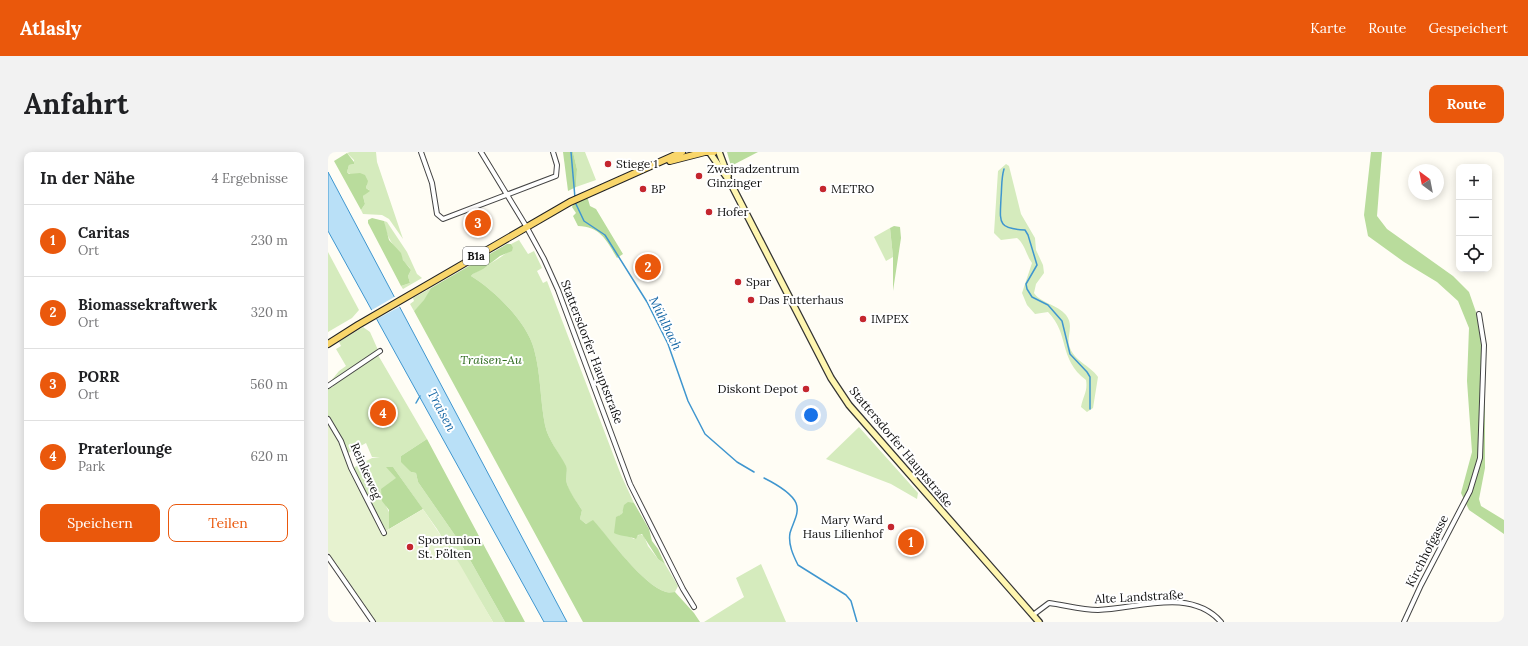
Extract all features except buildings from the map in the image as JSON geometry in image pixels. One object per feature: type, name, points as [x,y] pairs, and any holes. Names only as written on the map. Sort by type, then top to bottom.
[{"type":"main road","name":"B1a","points":[[328,339],[358,324],[526,226],[579,197],[682,152]]},
{"type":"main road","name":"B1a","points":[[655,165],[708,152]]},
{"type":"main road","name":"Stattersdorfer Hauptstraße","points":[[708,152],[730,182]]},
{"type":"main road","name":"Stattersdorfer Hauptstraße","points":[[719,152],[730,182],[831,378],[849,406],[1039,622]]},
{"type":"main road","name":"B1a","points":[[328,344],[358,324]]},
{"type":"street","points":[[421,152],[432,183],[437,214],[443,219],[556,176],[557,165],[553,152]]},
{"type":"street","name":"Stattersdorfer Hauptstraße","points":[[481,152],[526,226],[544,259],[558,290],[630,484],[680,583],[694,607]]},
{"type":"street","name":"Kirchhofgasse","points":[[1404,622],[1420,585],[1470,491],[1480,458],[1484,345],[1479,314]]},
{"type":"street","points":[[328,386],[380,351]]},
{"type":"street","name":"Reinkeweg","points":[[328,419],[341,441],[351,468],[384,532]]},
{"type":"street","points":[[328,557],[372,622]]},
{"type":"street","name":"Alte Landstraße","points":[[1033,615],[1049,603],[1097,610],[1163,603],[1186,603],[1204,608],[1221,622]]},
{"type":"green space","points":[[376,152],[377,162],[403,239],[389,219],[382,215],[363,214],[361,210],[365,204],[363,196],[369,190],[366,188],[367,185],[347,172],[349,165],[354,164],[354,160],[347,153]]},
{"type":"green space","points":[[563,152],[573,152],[577,169],[576,187],[568,191]]},
{"type":"green space","points":[[573,152],[585,152],[596,180],[576,187],[577,169]]},
{"type":"green space","points":[[727,152],[758,152],[731,166]]},
{"type":"green space","points":[[1371,152],[1382,152],[1377,216],[1387,229],[1453,276],[1469,292],[1477,315],[1481,344],[1481,373],[1485,387],[1485,468],[1479,499],[1481,506],[1504,520],[1504,534],[1469,510],[1461,493],[1472,452],[1467,381],[1469,328],[1458,301],[1437,282],[1404,262],[1368,236],[1364,215]]},
{"type":"green space","points":[[347,153],[354,164],[349,165],[347,172],[349,174],[360,173],[365,175],[368,181],[366,188],[370,191],[363,196],[365,204],[361,210],[334,161]]},
{"type":"green space","points":[[1006,164],[1009,166],[1021,214],[1035,238],[1036,250],[1043,265],[1044,273],[1036,284],[1034,293],[1040,299],[1066,315],[1070,322],[1069,345],[1071,350],[1078,359],[1091,369],[1098,377],[1093,408],[1087,412],[1081,407],[1086,390],[1086,380],[1071,364],[1055,320],[1048,312],[1035,314],[1027,305],[1022,293],[1032,263],[1024,246],[1017,238],[1001,240],[994,233],[998,171]]},
{"type":"green space","points":[[587,196],[590,206],[596,209],[623,254],[617,258],[602,236],[592,229],[578,226],[573,216],[576,213],[572,207],[574,203]]},
{"type":"green space","points":[[372,218],[384,221],[389,240],[401,253],[403,260],[411,270],[408,276],[410,283],[401,286],[368,223],[368,220]]},
{"type":"green space","points":[[384,221],[387,222],[407,252],[417,274],[422,278],[403,289],[401,286],[410,283],[408,276],[411,270],[386,232]]},
{"type":"green space","points":[[894,226],[900,227],[901,238],[893,291],[893,257],[890,228]]},
{"type":"green space","points":[[890,228],[893,257],[886,261],[874,237]]},
{"type":"green space","points":[[519,240],[528,254],[534,251],[542,268],[537,271],[543,283],[547,281],[621,475],[634,503],[622,512],[622,515],[619,515],[619,535],[625,534],[634,539],[640,534],[644,536],[648,546],[658,559],[665,564],[678,586],[675,592],[666,592],[657,588],[627,561],[593,521],[586,524],[580,519],[582,510],[569,491],[566,482],[566,468],[546,430],[538,368],[530,339],[517,318],[499,298],[471,276],[505,254],[513,247],[511,244]]},
{"type":"green space","name":"Traisen-Au","points":[[507,244],[511,244],[513,247],[512,251],[500,256],[471,276],[499,298],[517,318],[530,339],[538,368],[546,430],[566,466],[567,484],[582,510],[580,519],[586,524],[593,520],[637,571],[657,588],[667,592],[675,592],[700,622],[583,622],[414,311],[424,300],[431,288]]},
{"type":"green space","points":[[328,252],[359,310],[352,318],[328,332]]},
{"type":"green space","points":[[431,288],[425,300],[414,311],[410,304],[414,301],[413,298]]},
{"type":"green space","points":[[363,327],[370,332],[378,350],[330,382],[339,371],[346,366],[336,349],[341,346],[339,342]]},
{"type":"green space","points":[[378,355],[427,439],[401,456],[411,472],[416,473],[418,482],[461,544],[505,622],[493,622],[437,529],[393,467],[397,478],[386,506],[390,514],[389,529],[386,531],[353,468],[372,458],[380,457],[372,457],[366,443],[348,453],[337,430],[328,417],[328,388],[333,387],[334,384]]},
{"type":"green space","points":[[328,424],[334,431],[386,531],[423,509],[459,563],[493,622],[376,622],[328,552]]},
{"type":"green space","points":[[859,427],[918,493],[917,499],[891,484],[826,459]]},
{"type":"green space","points":[[427,439],[525,622],[505,622],[461,544],[418,482],[416,473],[411,472],[401,462],[401,456]]},
{"type":"green space","points":[[386,467],[393,467],[423,509],[389,529],[389,510],[382,501],[381,489],[396,478]]},
{"type":"green space","points":[[628,502],[634,503],[649,529],[652,541],[658,549],[665,564],[658,559],[642,534],[638,535],[636,539],[614,533],[616,517],[622,514],[624,505]]},
{"type":"green space","points":[[761,564],[786,622],[704,622],[744,597],[736,578]]},
{"type":"water","name":"Traisen","points":[[328,172],[567,622],[544,622],[328,231]]},
{"type":"pier","points":[[396,296],[401,306],[375,320],[370,311]]},
{"type":"waterway","name":"Mühlbach","points":[[571,152],[575,198]]},
{"type":"waterway","points":[[1004,169],[1000,213],[1002,223],[1009,228],[1025,230],[1028,235],[1037,265],[1026,284],[1027,289],[1032,297],[1048,305],[1062,321],[1070,354],[1090,377],[1090,409]]},
{"type":"waterway","name":"Mühlbach","points":[[575,202],[584,221],[605,235],[647,302],[668,344],[688,401],[705,434],[737,462],[754,472]]},
{"type":"waterway","points":[[416,403],[420,396]]},
{"type":"waterway","name":"Mühlbach","points":[[764,478],[777,485],[790,495],[796,503],[797,514],[790,533],[790,541],[791,549],[798,565],[846,595],[851,601],[857,622]]},
{"type":"place","name":"Stiege 1","points":[[608,164]]},
{"type":"place","name":"Zweiradzentrum Ginzinger","points":[[699,176]]},
{"type":"place","name":"BP","points":[[643,189]]},
{"type":"place","name":"METRO","points":[[823,189]]},
{"type":"place","name":"Hofer","points":[[709,212]]},
{"type":"place","name":"PORR","points":[[478,223]]},
{"type":"place","name":"Biomassekraftwerk","points":[[648,267]]},
{"type":"place","name":"Spar","points":[[738,282]]},
{"type":"place","name":"Das Futterhaus","points":[[751,300]]},
{"type":"place","name":"IMPEX","points":[[863,319]]},
{"type":"place","name":"Diskont Depot","points":[[806,389]]},
{"type":"place","name":"Praterlounge","points":[[383,413]]},
{"type":"place","name":"Mary Ward Haus Lilienhof","points":[[891,527]]},
{"type":"place","name":"Caritas","points":[[911,542]]},
{"type":"place","name":"Sportunion St. Pölten","points":[[410,547]]}]
